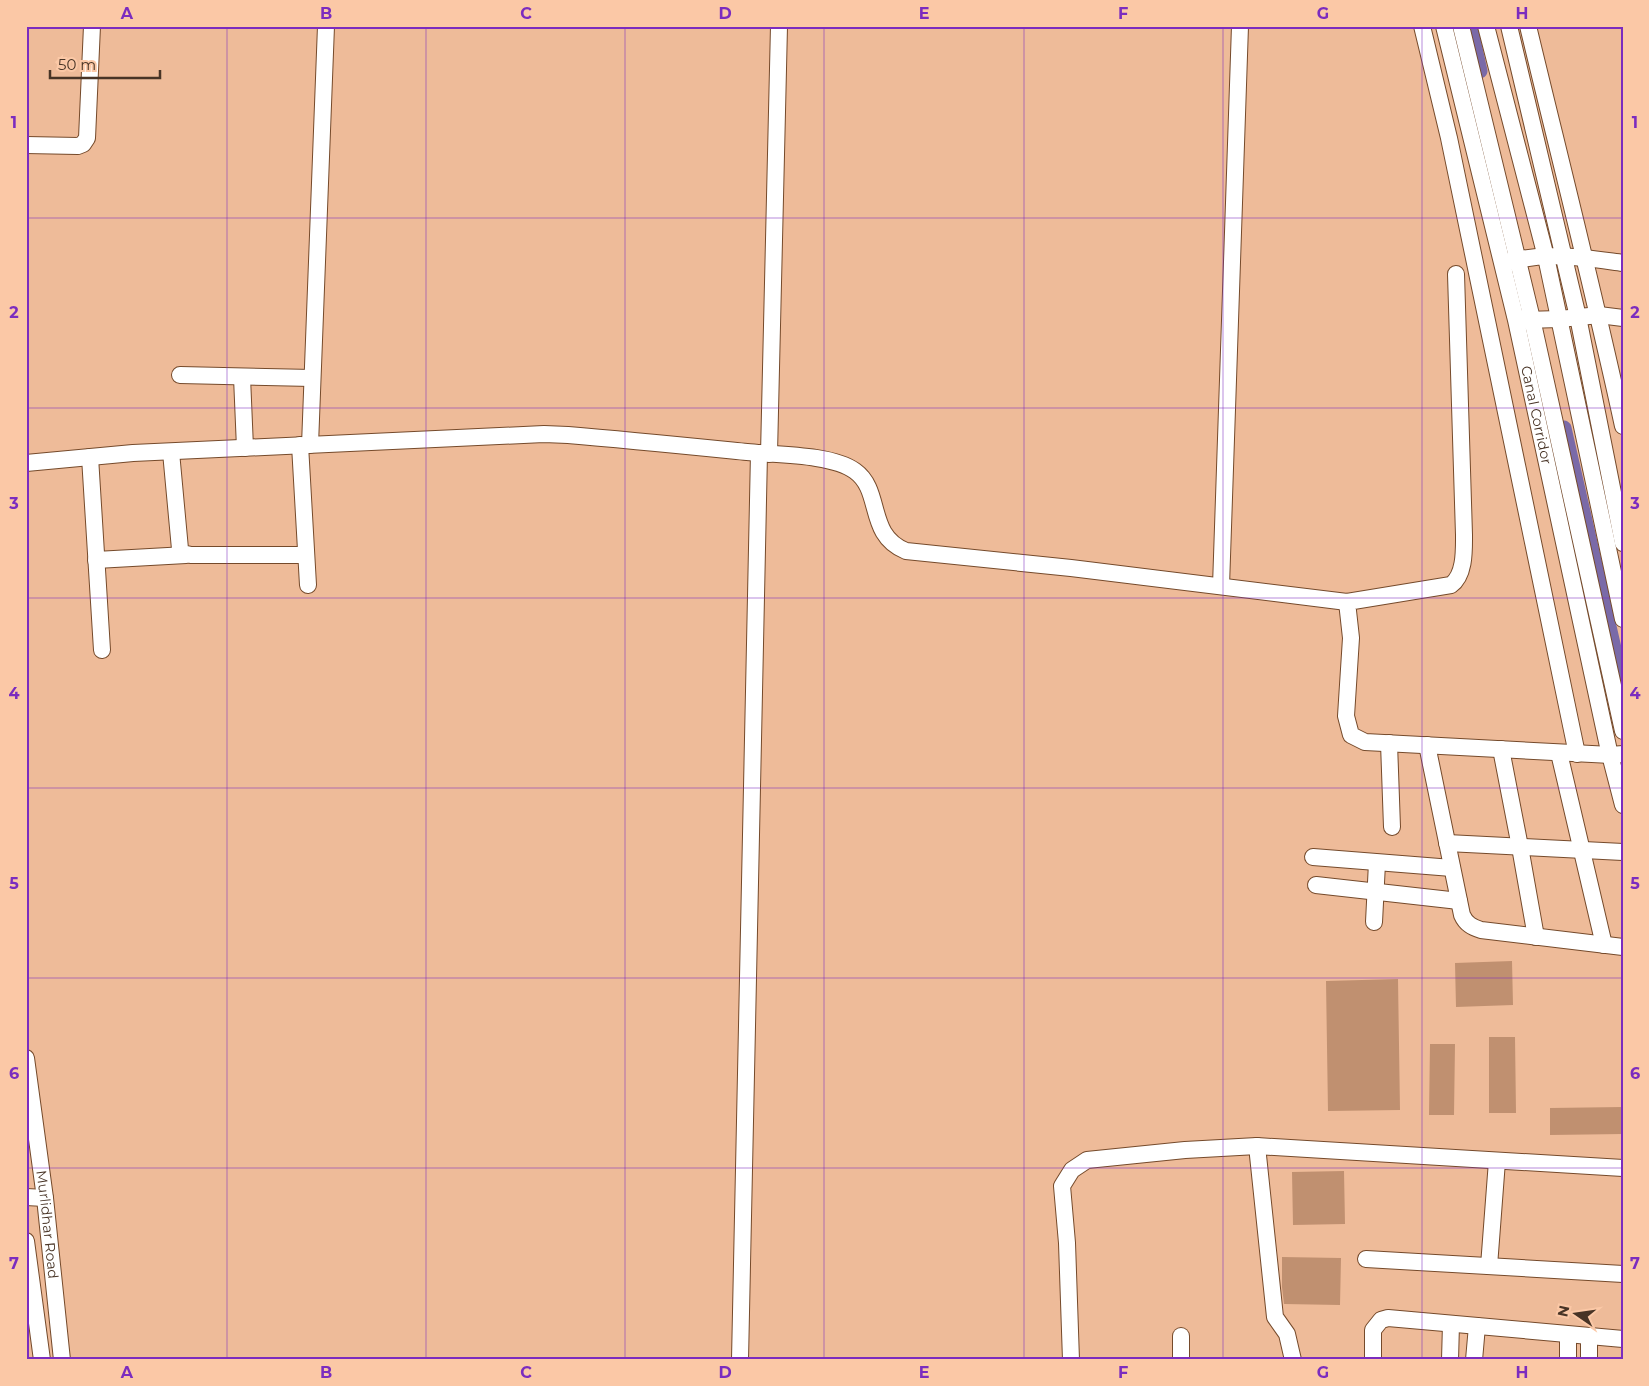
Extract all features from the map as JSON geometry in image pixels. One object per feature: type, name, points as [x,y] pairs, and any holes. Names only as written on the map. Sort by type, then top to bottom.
[{"type":"street","points":[[26,145],[78,146],[83,144],[86,138],[92,26]]},
{"type":"street","points":[[308,585],[305,445],[312,378],[326,26]]},
{"type":"street","points":[[740,1360],[764,453],[779,26]]},
{"type":"street","points":[[1221,586],[1240,26]]},
{"type":"street","points":[[1422,26],[1449,138],[1576,754]]},
{"type":"street","name":"Canal Corridor","points":[[1444,26],[1502,264],[1524,320],[1617,755],[1623,805]]},
{"type":"street","points":[[1461,26],[1518,260],[1524,320],[1623,731]]},
{"type":"street","points":[[1486,26],[1546,257],[1623,619]]},
{"type":"street","points":[[1508,26],[1578,317],[1623,543]]},
{"type":"street","points":[[1528,26],[1623,426]]},
{"type":"street","points":[[1502,264],[1518,260],[1563,256],[1623,263]]},
{"type":"street","points":[[26,463],[171,452],[556,434],[764,453],[831,461],[856,471],[867,486],[882,533],[890,542],[906,551],[1071,568],[1347,602],[1451,585],[1458,580],[1462,563],[1464,535],[1456,274]]},
{"type":"street","points":[[1524,320],[1598,315],[1623,318]]},
{"type":"street","points":[[180,374],[312,378]]},
{"type":"street","points":[[242,377],[245,448]]},
{"type":"street","points":[[171,452],[180,548],[182,553],[186,555]]},
{"type":"street","points":[[90,457],[102,650]]},
{"type":"street","points":[[96,560],[186,555],[306,555]]},
{"type":"street","points":[[1347,602],[1351,638],[1346,716],[1351,735],[1365,742],[1617,755]]},
{"type":"street","points":[[1389,743],[1392,827]]},
{"type":"street","points":[[1427,745],[1462,915],[1465,921],[1473,927],[1623,947]]},
{"type":"street","points":[[1501,749],[1536,936]]},
{"type":"street","points":[[1559,752],[1604,945]]},
{"type":"street","points":[[1447,843],[1623,852]]},
{"type":"street","points":[[1313,857],[1452,868]]},
{"type":"street","points":[[1374,922],[1377,863]]},
{"type":"street","points":[[1316,885],[1459,901]]},
{"type":"street","name":"Murlidhar Road","points":[[26,1058],[45,1198],[62,1360]]},
{"type":"street","points":[[1257,1146],[1275,1317],[1287,1334],[1293,1360]]},
{"type":"street","points":[[1071,1360],[1067,1243],[1062,1186],[1072,1170],[1087,1160],[1185,1150],[1257,1146],[1623,1168]]},
{"type":"street","points":[[1489,1266],[1497,1161]]},
{"type":"street","points":[[26,1197],[45,1198]]},
{"type":"street","name":"Murlidhar Road","points":[[26,1241],[30,1304],[42,1360]]},
{"type":"street","points":[[1366,1259],[1623,1274]]},
{"type":"street","points":[[1373,1360],[1373,1330],[1381,1320],[1388,1318],[1623,1339]]},
{"type":"street","points":[[1450,1360],[1451,1324]]},
{"type":"street","points":[[1474,1360],[1477,1326]]},
{"type":"street","points":[[1568,1335],[1568,1360]]},
{"type":"street","points":[[1180,1336],[1181,1360]]},
{"type":"street","points":[[1589,1336],[1589,1360]]},
{"type":"building","points":[[1512,961],[1513,1005],[1456,1007],[1455,963]]},
{"type":"building","points":[[1398,979],[1400,1110],[1328,1111],[1326,981]]},
{"type":"building","points":[[1489,1037],[1515,1037],[1516,1113],[1489,1113]]},
{"type":"building","points":[[1430,1044],[1455,1044],[1454,1115],[1429,1115]]},
{"type":"building","points":[[1623,1107],[1623,1134],[1550,1135],[1550,1108]]},
{"type":"building","points":[[1344,1171],[1345,1224],[1293,1225],[1292,1172]]},
{"type":"building","points":[[1282,1257],[1341,1258],[1340,1305],[1284,1304]]},
{"type":"waterway","points":[[1470,26],[1480,71]]},
{"type":"waterway","points":[[1564,428],[1623,688]]}]
